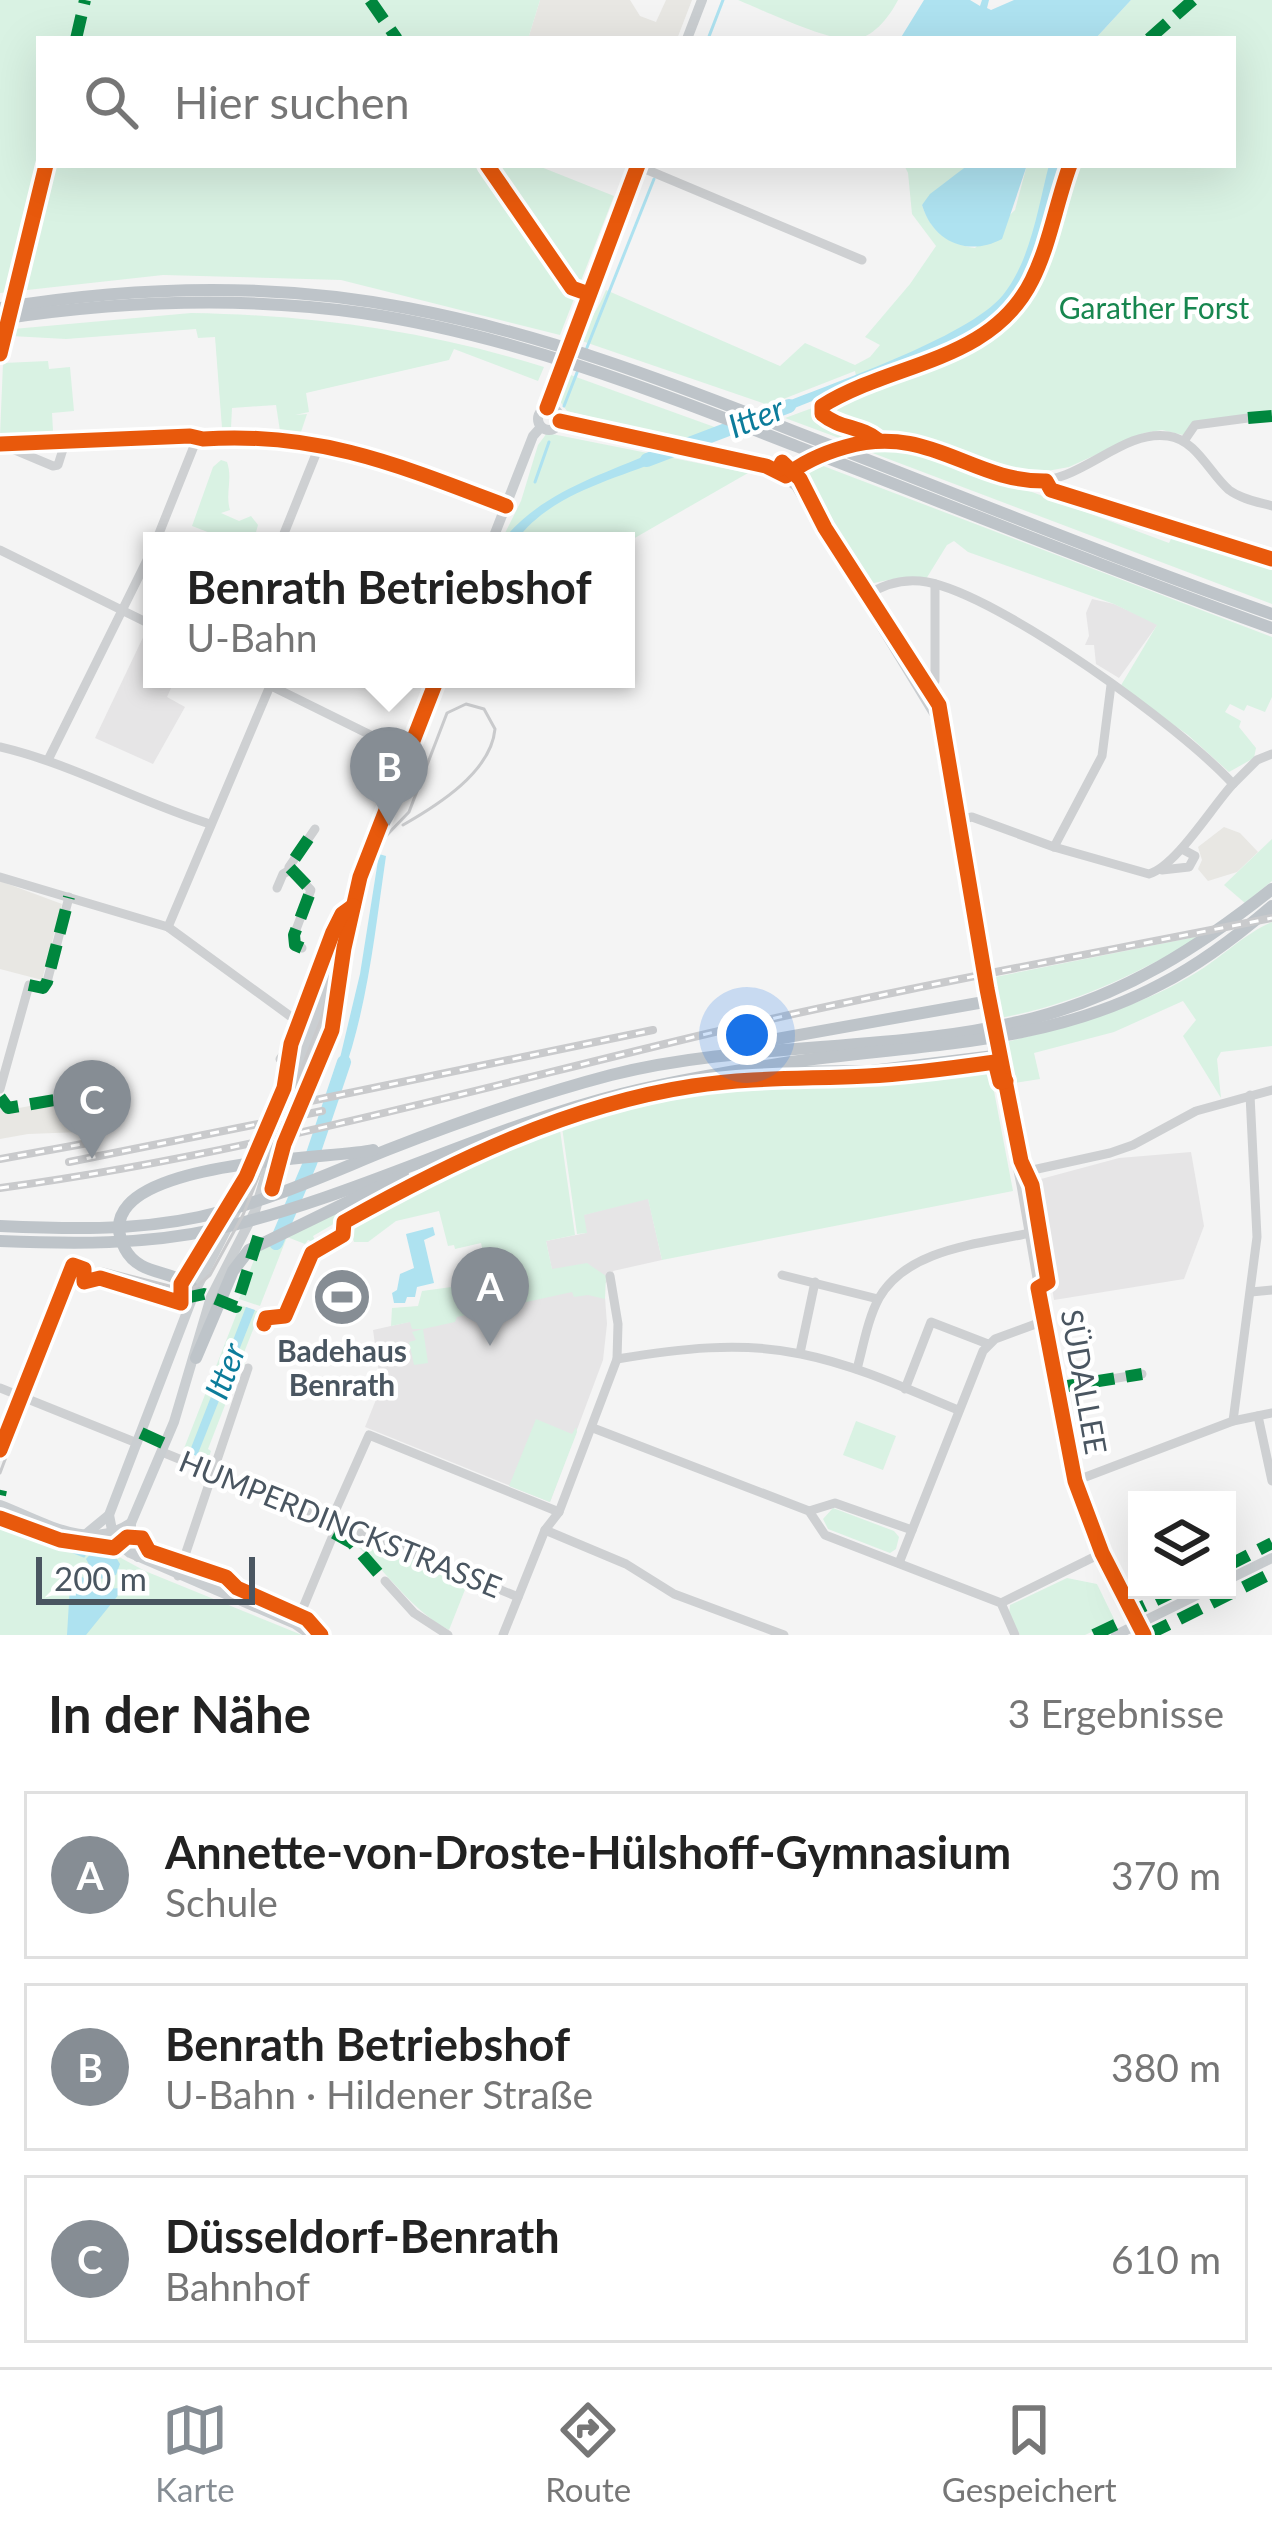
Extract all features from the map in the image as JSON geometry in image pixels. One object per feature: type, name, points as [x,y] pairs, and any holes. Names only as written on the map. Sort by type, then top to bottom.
[{"type":"highway","points":[[0,308],[31,309],[198,290],[303,293],[406,308],[738,409],[1272,614]]},
{"type":"highway","points":[[3,325],[31,309]]},
{"type":"highway","points":[[588,362],[1272,628]]},
{"type":"highway","points":[[1000,1032],[1154,973],[1216,934],[1272,889]]},
{"type":"highway","points":[[0,1240],[116,1243],[220,1228],[623,1093],[1071,1020],[1159,985],[1223,946],[1272,906]]},
{"type":"highway","points":[[712,1057],[726,1048],[984,1002]]},
{"type":"highway","points":[[0,1226],[116,1228],[224,1211],[552,1091],[617,1074],[712,1057],[980,1035]]},
{"type":"highway","points":[[760,1068],[769,1073],[872,1071],[994,1056]]},
{"type":"highway","points":[[196,1358],[238,1263],[256,1245],[464,1145]]},
{"type":"highway","points":[[195,1291],[183,1280],[142,1267],[126,1251],[121,1235],[125,1214],[138,1197],[190,1173],[386,1151]]},
{"type":"main road","points":[[688,36],[702,0]]},
{"type":"main road","points":[[541,427],[539,414],[547,408],[637,168]]},
{"type":"main road","points":[[547,408],[558,412],[560,421]]},
{"type":"main road","points":[[541,427],[550,430],[560,421]]},
{"type":"main road","points":[[560,421],[772,467],[786,476],[866,596],[935,715],[994,1056]]},
{"type":"main road","points":[[496,532],[533,436],[541,427]]},
{"type":"main road","points":[[138,1557],[130,1538],[131,1523],[174,1422],[221,1272],[260,1196],[334,1004],[363,868],[433,688]]},
{"type":"main road","points":[[311,1635],[138,1557],[118,1545],[109,1516],[195,1291],[256,1174],[344,948]]},
{"type":"main road","points":[[190,1306],[199,1305],[204,1316]]},
{"type":"main road","points":[[150,1408],[157,1425],[174,1422]]},
{"type":"main road","points":[[136,1443],[152,1454],[153,1473]]},
{"type":"main road","points":[[0,1505],[60,1530],[99,1537],[131,1523]]},
{"type":"main road","points":[[86,1534],[109,1516]]},
{"type":"main road","points":[[1236,1576],[1272,1558]]},
{"type":"main road","points":[[1116,1635],[1141,1630],[1192,1599]]},
{"type":"street","points":[[645,168],[862,260]]},
{"type":"street","points":[[0,354],[3,325]]},
{"type":"street","points":[[1184,441],[1195,425],[1248,418]]},
{"type":"street","points":[[786,476],[831,451],[887,439],[922,444],[1005,476],[1046,481],[1155,436],[1184,441],[1233,492],[1272,506]]},
{"type":"street","points":[[160,532],[197,442],[276,438],[320,444],[384,461],[506,506]]},
{"type":"street","points":[[65,443],[58,465],[53,466],[0,444],[65,443]]},
{"type":"street","points":[[285,532],[320,444]]},
{"type":"street","points":[[0,550],[143,620]]},
{"type":"street","points":[[48,760],[143,569]]},
{"type":"street","points":[[866,596],[889,583],[908,580],[935,584],[1006,616],[1198,749],[1233,784]]},
{"type":"street","points":[[924,692],[935,680],[935,584]]},
{"type":"street","points":[[1054,848],[1102,756],[1111,685]]},
{"type":"street","points":[[168,926],[269,688]]},
{"type":"street","points":[[274,688],[407,753]]},
{"type":"street","points":[[0,747],[48,760],[131,797],[210,824]]},
{"type":"street","points":[[1162,870],[1233,784],[1257,760],[1272,754]]},
{"type":"street","points":[[953,821],[972,818],[1054,848],[1149,874],[1182,870],[1195,861],[1193,852],[1182,849]]},
{"type":"street","points":[[277,888],[315,829]]},
{"type":"street","points":[[290,870],[311,890],[293,935],[302,948]]},
{"type":"street","points":[[0,877],[168,926],[290,1016],[302,1018]]},
{"type":"street","points":[[0,1089],[29,985],[43,988],[69,897]]},
{"type":"street","points":[[280,1059],[302,1018],[320,956],[340,919],[353,906]]},
{"type":"street","name":"SÜDALLEE","points":[[994,1056],[1075,1481],[1102,1553],[1141,1630]]},
{"type":"street","points":[[1018,1173],[1118,1150],[1189,1114],[1272,1090]]},
{"type":"street","points":[[1234,1420],[1257,1238],[1250,1095]]},
{"type":"street","points":[[1255,1182],[1272,1180]]},
{"type":"street","points":[[856,1369],[878,1299],[894,1279],[929,1257],[1030,1233]]},
{"type":"street","points":[[782,1275],[878,1299]]},
{"type":"street","points":[[503,1635],[545,1530],[559,1512],[617,1359],[618,1324],[610,1276]]},
{"type":"street","points":[[800,1353],[815,1282]]},
{"type":"street","points":[[1251,1292],[1272,1290]]},
{"type":"street","points":[[899,1563],[988,1344],[1044,1321]]},
{"type":"street","points":[[905,1389],[931,1322],[988,1344]]},
{"type":"street","points":[[617,1359],[679,1349],[738,1347],[800,1353],[856,1369],[958,1410]]},
{"type":"street","points":[[178,1576],[248,1368]]},
{"type":"street","name":"SÜDALLEE","points":[[1055,1388],[1142,1374]]},
{"type":"street","points":[[0,1388],[136,1443]]},
{"type":"street","points":[[1075,1481],[1234,1420],[1272,1413]]},
{"type":"street","points":[[1258,1416],[1272,1481]]},
{"type":"street","points":[[592,1428],[809,1511],[824,1535],[1000,1603],[1015,1635]]},
{"type":"street","points":[[300,1615],[369,1435],[559,1512]]},
{"type":"street","name":"HUMPERDINCKSTRASSE","points":[[162,1452],[518,1597]]},
{"type":"street","points":[[809,1511],[835,1502],[911,1530]]},
{"type":"street","points":[[545,1530],[626,1564],[674,1594],[784,1635]]},
{"type":"street","points":[[1000,1603],[1102,1553]]},
{"type":"street","points":[[385,1581],[414,1613],[448,1635]]},
{"type":"shaded area","points":[[540,0],[630,0],[640,16],[656,22],[666,0],[692,0],[678,36],[529,36]]},
{"type":"shaded area","points":[[1092,599],[1158,624],[1119,678],[1096,664],[1094,645],[1085,645],[1089,636],[1086,613]]},
{"type":"shaded area","points":[[143,637],[143,688],[171,688],[167,697],[185,707],[153,764],[95,738]]},
{"type":"shaded area","points":[[1224,827],[1240,833],[1258,852],[1237,872],[1208,881],[1198,869],[1202,860],[1198,847]]},
{"type":"shaded area","points":[[0,881],[62,904],[42,980],[0,969]]},
{"type":"shaded area","points":[[78,1097],[82,1132],[0,1139],[0,1102],[8,1110]]},
{"type":"shaded area","points":[[1191,1152],[1204,1226],[1184,1279],[1054,1300],[1037,1193],[1041,1179],[1119,1158]]},
{"type":"shaded area","points":[[648,1198],[662,1260],[613,1271],[614,1277],[604,1284],[603,1360],[550,1502],[365,1427],[381,1387],[373,1330],[556,1289],[546,1241],[586,1233],[583,1215]]},
{"type":"green space","points":[[0,0],[540,0],[529,36],[36,36],[36,168],[544,168],[614,196],[560,335],[341,280],[163,275],[0,293]]},
{"type":"green space","points":[[738,0],[898,0],[866,36],[816,32]]},
{"type":"green space","name":"Garather Forst","points":[[1131,0],[1272,0],[1272,415],[1216,419],[1183,435],[1162,430],[1144,433],[1069,467],[1031,474],[918,436],[875,432],[847,441],[785,418],[859,391],[855,371],[768,405],[579,340],[606,290],[780,366],[805,343],[855,365],[880,345],[865,337],[936,246],[912,214],[906,168],[965,168],[922,205],[942,235],[975,248],[1015,210],[1026,168],[1236,168],[1236,36],[1098,36]]},
{"type":"green space","points":[[191,313],[370,327],[544,367],[538,381],[454,349],[449,360],[306,393],[309,412],[295,415],[307,414],[301,432],[280,431],[276,405],[232,408],[231,428],[222,428],[215,337],[198,338],[196,329],[66,339],[11,336],[13,329]]},
{"type":"green space","points":[[48,361],[49,369],[70,367],[74,411],[52,413],[53,431],[0,436],[3,363]]},
{"type":"green space","points":[[565,373],[720,429],[690,442],[567,411],[556,396]]},
{"type":"green space","points":[[547,433],[748,473],[635,538],[635,532],[506,532],[521,501],[538,445]]},
{"type":"green space","points":[[878,445],[919,450],[1169,543],[1174,533],[1272,561],[1272,604],[862,449]]},
{"type":"green space","points":[[221,460],[229,468],[230,510],[221,513],[239,521],[251,516],[258,525],[256,532],[208,532],[192,526],[213,467]]},
{"type":"green space","points":[[818,464],[1272,637],[1272,697],[1265,712],[1247,705],[1244,711],[1230,704],[1225,712],[1241,721],[1239,727],[1256,748],[1254,758],[1229,772],[1188,735],[1120,687],[1157,625],[1114,604],[968,552],[954,541],[926,579],[903,577],[869,584],[814,503],[804,473]]},
{"type":"green space","points":[[1272,839],[1272,881],[1245,903],[1224,885]]},
{"type":"green space","points":[[1272,922],[1272,1046],[1221,1052],[1217,1059],[1221,1098],[1183,1036],[1196,1020],[1183,1001],[1114,1032],[1034,1053],[1040,1079],[1008,1084],[999,1044],[1148,997],[1194,974]]},
{"type":"green space","points":[[1205,935],[1106,986],[1000,1018],[990,978]]},
{"type":"green space","points":[[990,1070],[1013,1191],[662,1260],[648,1199],[584,1215],[587,1233],[577,1234],[562,1127],[549,1132],[560,1130],[575,1235],[546,1241],[552,1269],[587,1263],[606,1276],[605,1299],[574,1297],[572,1292],[412,1329],[410,1322],[391,1326],[392,1308],[418,1306],[422,1291],[459,1286],[467,1301],[471,1300],[472,1285],[508,1274],[506,1270],[488,1274],[481,1243],[455,1249],[448,1246],[439,1211],[396,1221],[368,1242],[354,1242],[349,1224],[341,1228],[337,1222],[313,1236],[316,1243],[287,1237],[260,1306],[239,1299],[257,1252],[318,1221],[379,1191],[442,1162],[571,1113],[705,1083]]},
{"type":"green space","points":[[240,1305],[260,1312],[245,1350],[245,1369],[239,1369],[208,1460],[183,1451]]},
{"type":"green space","points":[[423,1329],[428,1363],[414,1365],[409,1342],[416,1340],[412,1332]]},
{"type":"green space","points":[[536,1419],[572,1434],[576,1427],[577,1432],[550,1502],[509,1486]]},
{"type":"green space","points":[[856,1421],[896,1436],[883,1470],[843,1455]]},
{"type":"green space","points":[[833,1508],[894,1531],[899,1537],[896,1549],[890,1553],[828,1529],[823,1519]]},
{"type":"green space","points":[[0,1520],[70,1547],[73,1542],[97,1545],[145,1571],[302,1635],[0,1635]]},
{"type":"green space","points":[[343,1531],[468,1582],[449,1630],[419,1609]]},
{"type":"green space","points":[[1067,1578],[1097,1584],[1115,1621],[1085,1635],[1020,1635],[1009,1615],[1010,1605]]},
{"type":"water","points":[[924,0],[970,0],[980,6],[982,0],[989,0],[991,10],[1014,0],[1131,0],[1098,36],[902,36]]},
{"type":"water","points":[[964,168],[1026,168],[1002,239],[989,244],[965,246],[943,237],[922,205]]},
{"type":"water","points":[[1048,168],[1063,168],[1034,268],[987,327],[782,413],[771,408],[960,328],[1003,295],[1032,233]]},
{"type":"water","points":[[652,453],[669,457],[566,499],[524,532],[510,532],[552,498]]},
{"type":"water","points":[[379,854],[386,856],[364,996],[342,1078],[335,1079],[360,974]]},
{"type":"water","points":[[433,1227],[435,1235],[424,1240],[434,1283],[417,1287],[415,1297],[407,1297],[405,1303],[394,1303],[392,1293],[400,1274],[414,1268],[406,1234]]},
{"type":"water","points":[[246,1307],[255,1310],[197,1456],[189,1453]]},
{"type":"water","points":[[95,1549],[114,1554],[120,1564],[116,1575],[100,1579],[99,1589],[124,1588],[86,1635],[67,1635],[71,1568],[91,1584],[94,1574],[86,1559]]},
{"type":"waterway","points":[[709,36],[723,0]]},
{"type":"waterway","points":[[586,350],[654,179]]},
{"type":"waterway","points":[[564,406],[578,370]]},
{"type":"waterway","name":"Itter","points":[[647,460],[789,406]]},
{"type":"waterway","points":[[535,482],[549,442]]},
{"type":"waterway","name":"Itter","points":[[276,1243],[310,1163],[344,1062]]},
{"type":"waterway","points":[[69,1550],[84,1556]]},
{"type":"tram line","points":[[0,1473],[78,1276],[103,1269],[185,1290],[210,1275],[243,1215],[321,1020],[361,862],[409,812],[447,713],[466,704],[484,709],[495,729],[484,759],[446,797],[403,825]]},
{"type":"railway","points":[[0,1188],[265,1140],[773,1019],[1272,918]]},
{"type":"railway","points":[[301,1103],[653,1030]]},
{"type":"railway","points":[[69,1162],[322,1111]]},
{"type":"railway","points":[[0,1159],[88,1143]]},
{"type":"marked path","points":[[77,36],[85,0]]},
{"type":"marked path","points":[[370,0],[395,36]]},
{"type":"marked path","points":[[1152,36],[1193,0]]},
{"type":"marked path","points":[[1248,418],[1272,416]]},
{"type":"marked path","points":[[302,948],[295,945],[294,935],[311,890],[289,867],[315,829]]},
{"type":"marked path","points":[[29,985],[43,988],[47,982],[69,897]]},
{"type":"marked path","points":[[0,1097],[8,1108],[84,1095]]},
{"type":"marked path","points":[[181,1299],[204,1294],[236,1307],[261,1228]]},
{"type":"marked path","points":[[1055,1388],[1142,1374]]},
{"type":"marked path","points":[[141,1433],[165,1444]]},
{"type":"marked path","points":[[0,1495],[1,1490]]},
{"type":"marked path","points":[[334,1533],[352,1543],[385,1581]]},
{"type":"marked path","points":[[1236,1561],[1272,1543]]},
{"type":"marked path","points":[[1147,1635],[1272,1573]]},
{"type":"marked path","points":[[1094,1635],[1158,1599]]},
{"type":"cycle path","points":[[0,354],[45,168]]},
{"type":"cycle path","points":[[489,168],[572,288],[589,294]]},
{"type":"cycle path","points":[[547,408],[637,168]]},
{"type":"cycle path","points":[[878,440],[829,419],[822,414],[822,406],[938,358],[992,329],[1032,280],[1069,168]]},
{"type":"cycle path","points":[[560,421],[766,466],[786,476],[814,458],[845,447],[902,442],[994,473],[1046,481],[1051,490],[1272,559]]},
{"type":"cycle path","points":[[0,444],[190,436],[284,440],[394,465],[506,506]]},
{"type":"cycle path","points":[[778,470],[782,462],[800,479],[825,528],[939,705],[987,989],[1021,1161],[1032,1185],[1048,1282],[1038,1288],[1075,1481],[1102,1553],[1144,1635]]},
{"type":"cycle path","points":[[272,1189],[284,1144],[332,1030],[360,877],[434,688]]},
{"type":"cycle path","points":[[0,1450],[73,1265],[84,1269],[84,1282],[100,1278],[181,1303],[181,1284],[246,1177],[284,1088],[291,1044],[333,932],[342,914],[353,906]]},
{"type":"cycle path","points":[[264,1324],[266,1318],[285,1316],[312,1253],[343,1235],[344,1222],[469,1157],[556,1121],[647,1095],[736,1081],[883,1075],[995,1062],[1000,1082],[1006,1081]]},
{"type":"cycle path","points":[[0,1518],[60,1540],[114,1548],[127,1537],[142,1538],[149,1551],[226,1577],[237,1588],[307,1619],[321,1635]]},
{"type":"place","name":"Benrath Betriebshof","points":[[389,826]]},
{"type":"place","name":"Düsseldorf-Benrath","points":[[92,1159]]},
{"type":"place","name":"Badehaus Benrath","points":[[342,1297]]},
{"type":"place","name":"Annette-von-Droste-Hülshoff-Gymnasium","points":[[490,1346]]}]
